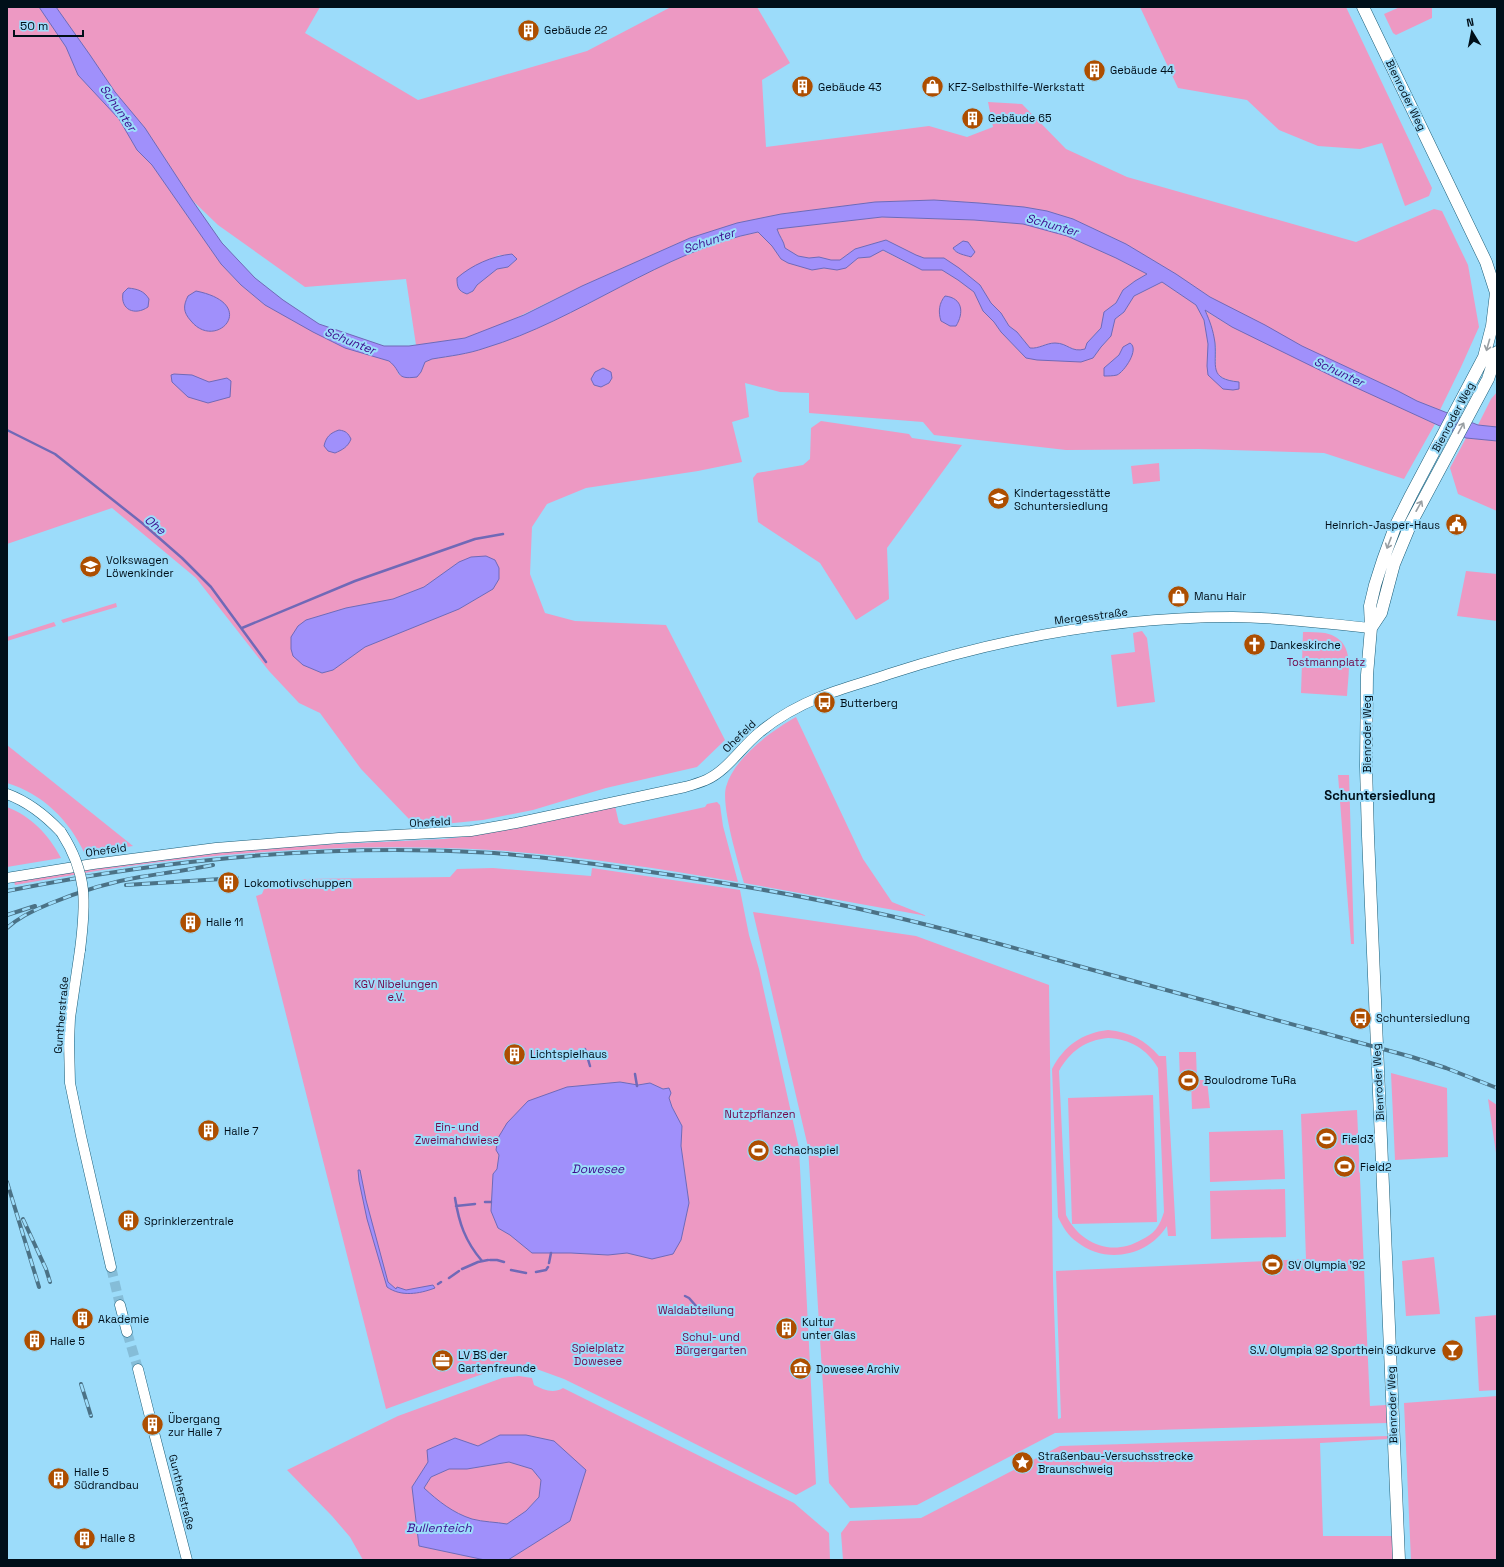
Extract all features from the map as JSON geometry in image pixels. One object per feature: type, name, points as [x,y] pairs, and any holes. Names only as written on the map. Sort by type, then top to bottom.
[{"type":"main road","name":"Bienroder Weg","points":[[1363,7],[1485,259],[1496,294],[1489,341],[1481,364],[1411,494],[1395,528],[1382,560],[1370,606],[1372,628],[1367,675],[1368,836],[1398,1560]]},
{"type":"main road","name":"Bienroder Weg","points":[[1372,628],[1381,613],[1403,541],[1418,508],[1488,379],[1497,352]]},
{"type":"street","name":"Mergesstraße","points":[[822,696],[919,664],[973,649],[1072,629],[1152,620],[1233,617],[1292,619],[1372,628]]},
{"type":"street","name":"Ohefeld","points":[[7,878],[114,860],[224,847],[339,838],[471,831],[516,823],[685,787],[706,780],[724,768],[748,742],[776,719],[791,710],[822,696]]},
{"type":"street","name":"Guntherstraße","points":[[7,794],[29,804],[47,818],[61,832],[74,856],[83,882],[84,908],[80,950],[70,1018],[70,1083],[80,1136],[111,1267]]},
{"type":"street","points":[[120,1305],[127,1332]]},
{"type":"street","name":"Guntherstraße","points":[[138,1370],[187,1560]]},
{"type":"green space","points":[[7,7],[39,7],[66,47],[78,75],[119,119],[137,150],[152,165],[221,264],[241,285],[265,305],[345,348],[389,361],[395,365],[399,375],[421,372],[425,362],[432,359],[472,352],[520,336],[554,321],[688,254],[723,241],[759,232],[772,246],[781,259],[812,270],[824,268],[837,270],[851,264],[858,258],[870,257],[882,250],[922,270],[942,270],[974,292],[983,311],[1026,358],[1093,358],[1111,336],[1115,319],[1124,312],[1134,296],[1162,282],[1196,305],[1204,320],[1208,344],[1208,375],[1223,388],[1239,382],[1221,377],[1215,369],[1215,342],[1204,310],[1232,327],[1435,424],[1404,479],[1324,453],[1198,449],[1066,450],[934,435],[923,422],[809,413],[809,393],[780,392],[745,383],[749,417],[732,422],[742,462],[698,471],[586,488],[547,504],[532,527],[530,574],[545,613],[575,621],[666,625],[725,740],[697,767],[606,788],[533,810],[483,820],[415,827],[361,769],[320,713],[299,703],[269,671],[196,578],[112,508],[7,544]],"holes":[[[1119,355],[1119,374],[1107,376],[1104,368]],[[192,375],[209,383],[214,380],[189,397]],[[459,562],[499,579],[493,589],[459,609],[365,647],[333,670],[322,673],[303,665],[306,620],[346,608],[393,599],[424,587]]]},
{"type":"green space","points":[[56,7],[320,7],[305,33],[418,100],[587,51],[671,7],[757,7],[790,63],[762,80],[766,147],[929,126],[967,137],[993,127],[988,102],[1022,104],[1066,149],[1127,177],[1356,242],[1434,209],[1442,211],[1468,265],[1479,327],[1440,410],[1417,401],[1301,346],[1210,297],[1176,274],[1126,244],[1073,219],[1047,211],[1024,207],[934,200],[875,202],[781,214],[737,223],[690,238],[582,286],[497,327],[465,338],[416,345],[406,279],[305,287],[218,225],[192,200],[145,128],[115,92]],"holes":[[[499,255],[517,259],[508,267],[497,269],[477,285],[473,291],[467,294],[462,292],[457,284],[457,279],[465,272]]]},
{"type":"green space","points":[[1140,7],[1346,7],[1432,188],[1429,196],[1405,206],[1382,143],[1360,149],[1318,146],[1279,130],[1247,100],[1178,88]]},
{"type":"green space","points":[[1400,7],[1432,7],[1432,18],[1396,35],[1393,33],[1384,14]]},
{"type":"green space","points":[[882,217],[974,220],[1023,224],[1067,236],[1147,274],[1123,290],[1116,303],[1104,312],[1101,328],[1087,343],[1085,349],[1076,350],[1059,343],[1030,348],[1017,332],[1009,326],[1001,313],[991,303],[980,285],[944,258],[924,258],[886,240],[855,249],[840,260],[831,260],[819,257],[809,258],[798,256],[785,248],[777,229]],"holes":[[[963,241],[968,242],[972,250],[971,256],[958,253],[953,248]]]},
{"type":"green space","points":[[1497,392],[1497,427],[1478,425],[1491,399]]},
{"type":"green space","points":[[821,421],[909,434],[912,438],[962,445],[887,548],[889,599],[856,620],[820,563],[758,522],[753,478],[757,473],[803,465],[810,459],[811,428]]},
{"type":"green space","points":[[1466,438],[1497,441],[1497,511],[1458,494],[1450,468]]},
{"type":"green space","points":[[1159,463],[1160,481],[1133,484],[1131,466]]},
{"type":"green space","points":[[1466,571],[1497,574],[1497,621],[1457,616]]},
{"type":"green space","points":[[116,603],[117,607],[63,623],[61,620]]},
{"type":"green space","points":[[54,622],[56,626],[7,641],[7,637]]},
{"type":"green space","points":[[1142,631],[1147,638],[1155,702],[1117,707],[1111,655],[1135,652],[1133,633]]},
{"type":"green space","name":"Tostmannplatz","points":[[1303,632],[1325,633],[1342,642],[1346,650],[1349,667],[1347,696],[1301,693]]},
{"type":"green space","points":[[796,717],[863,859],[892,902],[927,916],[744,883],[728,820],[725,796],[726,787],[730,776],[737,766],[755,746]]},
{"type":"green space","points":[[7,745],[133,846],[85,854],[71,830],[54,810],[32,794],[7,783]]},
{"type":"green space","points":[[1338,775],[1349,775],[1354,944],[1351,944]]},
{"type":"green space","points":[[717,802],[720,805],[723,826],[738,882],[646,867],[553,855],[491,850],[400,847],[260,852],[214,856],[123,867],[15,885],[14,881],[182,856],[294,846],[444,839],[470,836],[615,806],[619,823],[624,825],[705,807],[707,804]]},
{"type":"green space","points":[[7,807],[32,821],[51,841],[61,858],[7,867]]},
{"type":"green space","points":[[493,868],[591,876],[592,868],[740,890],[749,935],[759,969],[799,1148],[816,1484],[796,1495],[564,1379],[531,1367],[519,1366],[499,1368],[386,1409],[256,896],[262,894],[264,889],[304,879],[450,877],[457,869]],"holes":[[[620,1082],[638,1085],[650,1083],[663,1089],[669,1088],[671,1093],[669,1098],[672,1107],[682,1126],[681,1146],[689,1203],[681,1240],[652,1259],[627,1253],[608,1255],[532,1253],[510,1235],[498,1228],[491,1211],[493,1174],[497,1169],[499,1154],[567,1087]]]},
{"type":"green space","points":[[753,912],[916,936],[1049,985],[1053,1280],[1058,1419],[1061,1418],[1056,1271],[1306,1259],[1301,1114],[1357,1110],[1370,1406],[1386,1405],[1387,1423],[1055,1433],[917,1505],[850,1508],[829,1483],[808,1147]]},
{"type":"green space","points":[[1108,1030],[1130,1035],[1143,1041],[1159,1056],[1166,1056],[1176,1236],[1168,1236],[1167,1226],[1159,1236],[1149,1244],[1126,1254],[1113,1255],[1088,1249],[1071,1237],[1058,1217],[1052,1069],[1068,1047],[1090,1034]],"holes":[[[1100,1039],[1124,1040],[1143,1050],[1149,1055],[1158,1068],[1164,1212],[1159,1225],[1151,1234],[1130,1245],[1108,1247],[1098,1245],[1080,1234],[1066,1215],[1059,1071],[1068,1058],[1086,1044]]]},
{"type":"green space","name":"Boulodrome TuRa","points":[[1179,1052],[1196,1052],[1197,1080],[1207,1080],[1210,1108],[1192,1109],[1191,1081],[1180,1082]]},
{"type":"green space","points":[[1391,1073],[1447,1088],[1448,1157],[1395,1160]]},
{"type":"green space","points":[[1153,1095],[1157,1222],[1072,1224],[1068,1098]]},
{"type":"green space","points":[[1488,1099],[1497,1105],[1497,1158],[1496,1153]]},
{"type":"green space","points":[[1283,1130],[1285,1179],[1210,1182],[1209,1132]]},
{"type":"green space","points":[[1285,1189],[1286,1237],[1211,1239],[1210,1191]]},
{"type":"green space","points":[[1434,1257],[1440,1314],[1406,1316],[1402,1261]]},
{"type":"green space","points":[[1497,1315],[1497,1390],[1479,1391],[1475,1317]]},
{"type":"green space","points":[[519,1376],[532,1378],[534,1385],[545,1390],[556,1391],[563,1388],[794,1503],[829,1533],[830,1560],[508,1560],[570,1521],[554,1441],[526,1435],[500,1435],[478,1446],[455,1438],[428,1450],[428,1462],[412,1487],[419,1546],[485,1560],[363,1560],[350,1537],[332,1516],[287,1470],[398,1416],[502,1378]]},
{"type":"green space","points":[[1497,1396],[1497,1560],[1411,1560],[1404,1403]]},
{"type":"green space","points":[[1388,1436],[1388,1439],[1320,1443],[1323,1536],[1393,1536],[1394,1560],[843,1560],[841,1533],[850,1521],[921,1518],[1060,1446]]},
{"type":"green space","points":[[509,1462],[532,1469],[541,1480],[539,1497],[526,1511],[507,1524],[476,1520],[458,1513],[446,1506],[424,1488],[431,1477],[449,1469],[467,1469]]},
{"type":"water","name":"Schunter","points":[[39,7],[56,7],[115,92],[145,128],[222,243],[255,278],[283,300],[319,324],[384,346],[409,346],[465,338],[524,315],[582,286],[690,238],[737,223],[781,214],[875,202],[934,200],[979,203],[1024,207],[1047,211],[1073,219],[1126,244],[1176,274],[1210,297],[1302,346],[1417,401],[1478,425],[1497,427],[1497,441],[1466,438],[1346,383],[1232,327],[1205,310],[1215,343],[1216,370],[1222,378],[1239,382],[1239,389],[1223,389],[1208,375],[1208,344],[1204,320],[1196,305],[1162,282],[1134,296],[1124,312],[1115,319],[1111,336],[1093,358],[1081,362],[1037,360],[1026,358],[983,311],[974,292],[942,270],[922,270],[883,250],[870,257],[858,258],[846,268],[837,270],[824,268],[812,270],[788,263],[781,259],[772,246],[758,232],[723,241],[688,254],[554,321],[520,336],[472,352],[432,359],[425,362],[417,377],[405,377],[400,374],[389,361],[345,348],[313,332],[265,305],[241,285],[221,264],[152,165],[137,150],[119,119],[78,75],[66,47]],"holes":[[[882,217],[974,220],[1023,224],[1067,236],[1147,274],[1123,290],[1116,303],[1104,312],[1101,328],[1087,343],[1085,349],[1076,350],[1059,343],[1030,348],[1017,332],[1009,326],[1001,313],[991,303],[980,285],[944,258],[924,258],[886,240],[855,249],[840,260],[831,260],[819,257],[809,258],[798,256],[785,248],[777,229]]]},
{"type":"water","points":[[963,241],[968,242],[975,252],[971,257],[958,253],[953,248]]},
{"type":"water","points":[[512,254],[517,259],[508,267],[497,269],[477,285],[473,291],[467,294],[462,292],[459,288],[457,278],[469,269],[490,259]]},
{"type":"water","points":[[128,288],[143,292],[149,299],[148,307],[143,310],[134,311],[126,307],[124,304],[123,293]]},
{"type":"water","points":[[196,291],[215,297],[226,306],[230,314],[227,322],[221,329],[211,331],[201,329],[188,318],[185,312],[185,303],[188,296]]},
{"type":"water","points":[[945,296],[951,297],[960,307],[961,311],[959,321],[956,326],[950,326],[941,321],[940,308],[941,302]]},
{"type":"water","points":[[1130,343],[1133,346],[1133,350],[1127,365],[1117,375],[1104,376],[1104,368],[1119,355],[1123,347]]},
{"type":"water","points":[[603,368],[611,372],[612,378],[609,383],[601,387],[594,385],[591,379],[595,372]]},
{"type":"water","points":[[171,375],[192,375],[209,382],[227,378],[231,381],[230,397],[208,403],[188,397],[172,382]]},
{"type":"water","points":[[339,430],[348,434],[351,439],[350,442],[340,451],[335,453],[328,451],[324,446],[327,438],[333,432]]},
{"type":"water","points":[[486,556],[495,560],[499,568],[499,579],[493,589],[459,609],[365,647],[333,670],[322,673],[303,665],[293,656],[291,649],[291,637],[298,626],[306,620],[346,608],[393,599],[424,587],[459,562],[471,557]]},
{"type":"water","name":"Dowesee","points":[[620,1082],[638,1085],[650,1083],[663,1089],[669,1088],[671,1093],[669,1098],[672,1107],[682,1126],[681,1146],[689,1203],[681,1240],[673,1254],[652,1259],[627,1253],[608,1255],[532,1253],[510,1235],[498,1228],[491,1211],[493,1174],[497,1169],[499,1155],[496,1150],[498,1138],[507,1123],[528,1101],[567,1087]]},
{"type":"water","points":[[358,1170],[360,1170],[366,1200],[388,1282],[396,1289],[397,1287],[406,1290],[433,1285],[435,1288],[410,1294],[398,1292],[387,1287],[367,1219]]},
{"type":"water","name":"Bullenteich","points":[[500,1435],[526,1435],[554,1441],[586,1470],[570,1521],[508,1560],[485,1560],[419,1546],[412,1487],[428,1462],[427,1450],[455,1438],[478,1446]],"holes":[[[509,1462],[532,1469],[541,1480],[539,1497],[526,1511],[507,1524],[476,1520],[458,1513],[446,1506],[424,1488],[431,1477],[449,1469],[467,1469]]]},
{"type":"waterway","name":"Ohe","points":[[7,430],[55,454],[142,523],[182,558],[211,587],[266,662]]},
{"type":"waterway","points":[[242,628],[355,581],[475,539],[503,534]]},
{"type":"waterway","points":[[585,1049],[590,1066]]},
{"type":"waterway","points":[[635,1074],[637,1086]]},
{"type":"waterway","points":[[455,1198],[459,1216],[467,1239],[482,1261]]},
{"type":"waterway","points":[[485,1202],[491,1202]]},
{"type":"waterway","points":[[456,1206],[475,1204]]},
{"type":"waterway","points":[[549,1263],[551,1253]]},
{"type":"waterway","points":[[462,1269],[478,1262],[488,1260]]},
{"type":"waterway","points":[[490,1260],[504,1262]]},
{"type":"waterway","points":[[536,1272],[546,1270],[548,1267]]},
{"type":"waterway","points":[[511,1270],[526,1273]]},
{"type":"waterway","points":[[449,1278],[459,1271]]},
{"type":"waterway","points":[[685,1296],[689,1298],[703,1314],[706,1315]]},
{"type":"tunnel","points":[[111,1267],[120,1305]]},
{"type":"tunnel","points":[[127,1332],[138,1369]]},
{"type":"railway","points":[[7,891],[127,870],[188,862],[310,852],[433,850],[494,853],[592,864],[793,895],[931,926],[1412,1057],[1446,1068],[1497,1088]]},
{"type":"railway","points":[[7,928],[22,917],[71,895],[129,879],[213,865]]},
{"type":"railway","points":[[126,885],[237,878]]},
{"type":"railway","points":[[7,915],[35,906]]},
{"type":"railway","points":[[7,1182],[39,1287]]},
{"type":"railway","points":[[23,1219],[46,1269],[50,1282]]},
{"type":"railway","points":[[81,1384],[91,1416]]},
{"type":"place","name":"Gebäude 22","points":[[528,30]]},
{"type":"place","name":"Gebäude 44","points":[[1095,70]]},
{"type":"place","name":"Gebäude 43","points":[[802,87]]},
{"type":"place","name":"KFZ-Selbsthilfe-Werkstatt","points":[[932,87]]},
{"type":"place","name":"Gebäude 65","points":[[972,118]]},
{"type":"place","name":"Kindertagesstätte Schuntersiedlung","points":[[998,499]]},
{"type":"place","name":"Heinrich-Jasper-Haus","points":[[1456,525]]},
{"type":"place","name":"Volkswagen Löwenkinder","points":[[91,566]]},
{"type":"place","name":"Manu Hair","points":[[1178,596]]},
{"type":"place","name":"Dankeskirche","points":[[1254,645]]},
{"type":"place","name":"Butterberg","points":[[824,703]]},
{"type":"place","name":"Lokomotivschuppen","points":[[229,883]]},
{"type":"place","name":"Halle 11","points":[[190,922]]},
{"type":"place","name":"Schuntersiedlung","points":[[1360,1018]]},
{"type":"place","name":"Lichtspielhaus","points":[[514,1054]]},
{"type":"place","name":"Boulodrome TuRa","points":[[1189,1080]]},
{"type":"place","name":"Halle 7","points":[[208,1131]]},
{"type":"place","name":"Field3","points":[[1327,1139]]},
{"type":"place","name":"Schachspiel","points":[[759,1150]]},
{"type":"place","name":"Field2","points":[[1344,1167]]},
{"type":"place","name":"Sprinklerzentrale","points":[[128,1221]]},
{"type":"place","name":"SV Olympia '92","points":[[1272,1265]]},
{"type":"place","name":"Akademie","points":[[83,1319]]},
{"type":"place","name":"Kultur unter Glas","points":[[786,1328]]},
{"type":"place","name":"Halle 5","points":[[35,1341]]},
{"type":"place","name":"S.V. Olympia 92 Sporthein Südkurve","points":[[1452,1350]]},
{"type":"place","name":"LV BS der Gartenfreunde","points":[[442,1361]]},
{"type":"place","name":"Dowesee Archiv","points":[[800,1369]]},
{"type":"place","name":"Übergang zur Halle 7","points":[[152,1425]]},
{"type":"place","name":"Straßenbau-Versuchsstrecke Braunschweig","points":[[1022,1462]]},
{"type":"place","name":"Halle 5 Südrandbau","points":[[58,1478]]},
{"type":"place","name":"Halle 8","points":[[84,1538]]},
{"type":"district","name":"Schuntersiedlung","points":[[1380,795]]},
{"type":"park label","name":"KGV Nibelungen e.V.","points":[[396,990]]},
{"type":"park label","name":"Nutzpflanzen","points":[[760,1114]]},
{"type":"park label","name":"Ein- und Zweimahdwiese","points":[[457,1133]]},
{"type":"park label","name":"Waldabteilung","points":[[696,1310]]},
{"type":"park label","name":"Schul- und Bürgergarten","points":[[711,1343]]},
{"type":"park label","name":"Spielplatz Dowesee","points":[[598,1354]]}]
